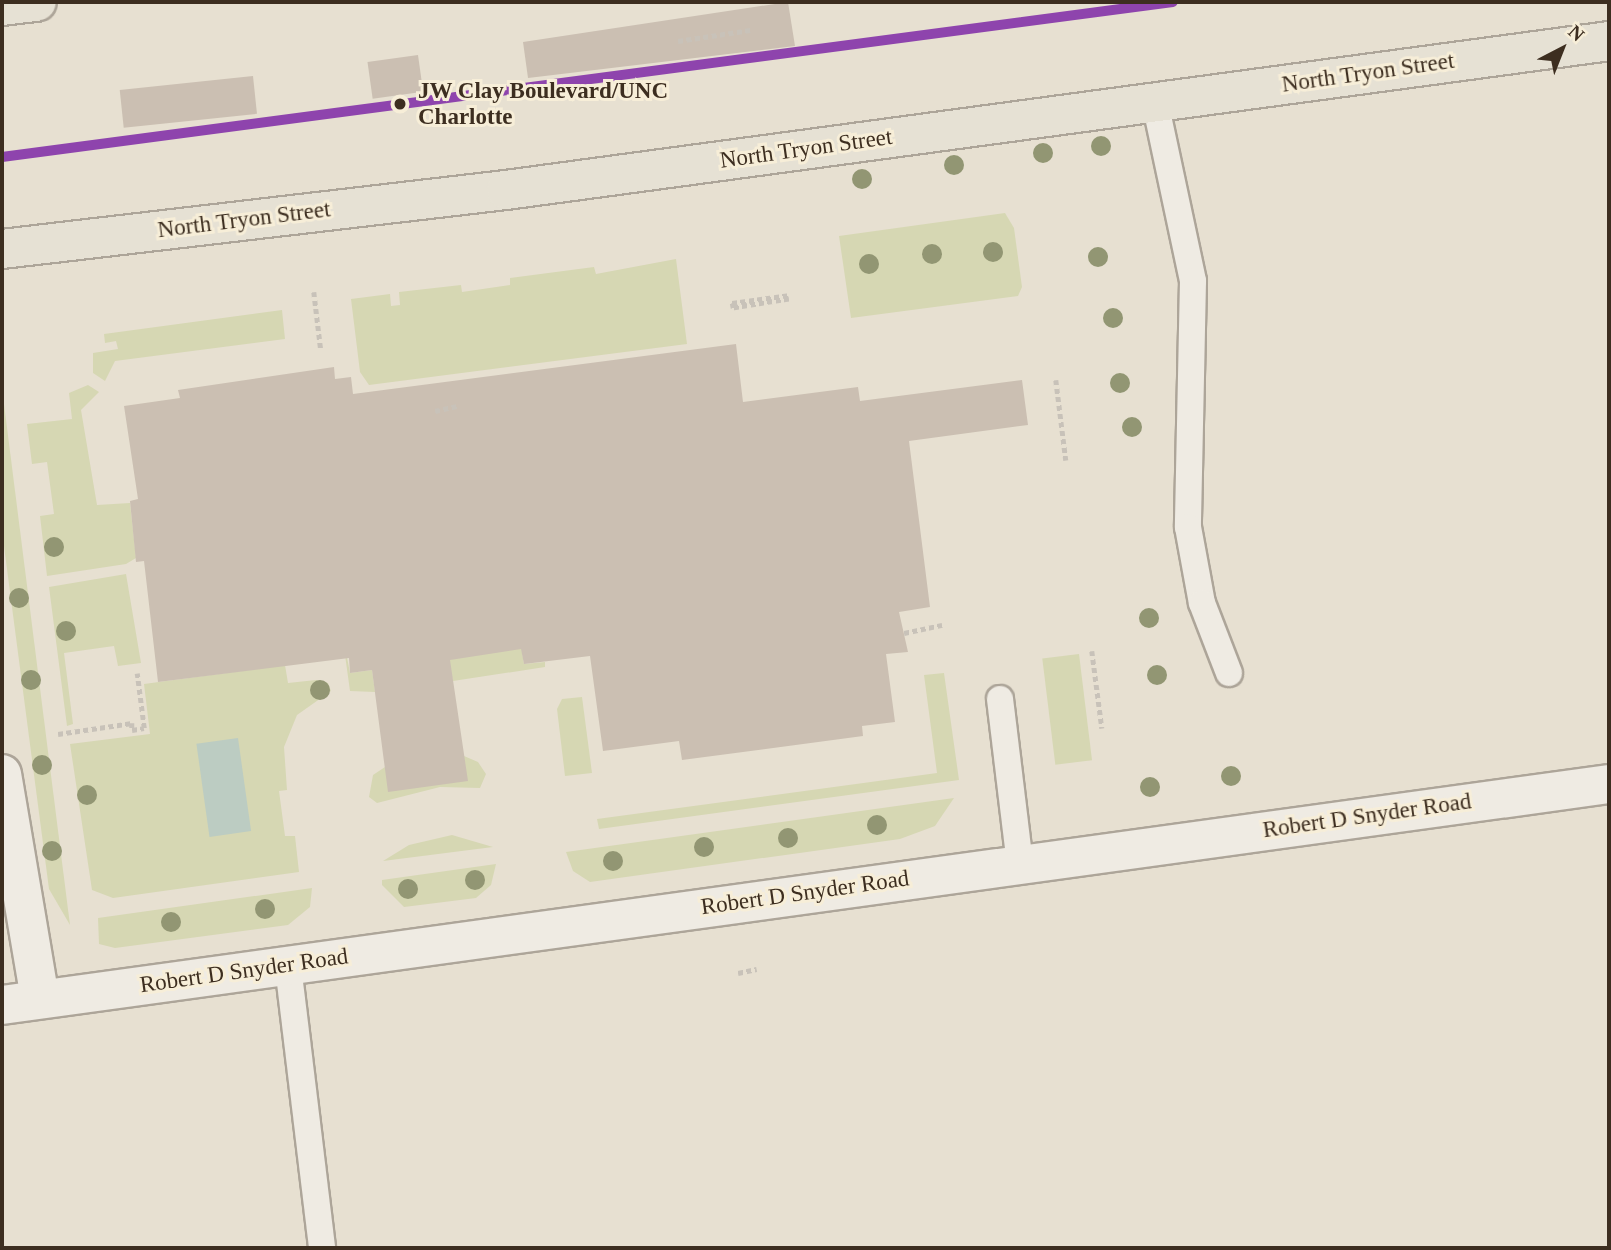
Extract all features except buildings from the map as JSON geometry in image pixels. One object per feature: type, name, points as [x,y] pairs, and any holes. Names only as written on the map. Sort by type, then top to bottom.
[{"type":"main road","points":[[2,6],[37,2]]},
{"type":"main road","name":"North Tryon Street","points":[[2,249],[506,190],[1609,40]]},
{"type":"street","points":[[2,774],[40,999]]},
{"type":"street","name":"Robert D Snyder Road","points":[[2,1005],[1609,784]]},
{"type":"lane","points":[[1155,102],[1193,281],[1188,527],[1202,603],[1229,673]]},
{"type":"lane","points":[[1000,699],[1020,864]]},
{"type":"lane","points":[[288,966],[322,1248]]},
{"type":"path","points":[[678,41],[750,30]]},
{"type":"path","points":[[314,292],[321,351]]},
{"type":"path","points":[[789,297],[733,308],[732,303],[789,297]]},
{"type":"path","points":[[1056,380],[1066,460]]},
{"type":"path","points":[[435,411],[457,406]]},
{"type":"path","points":[[904,633],[942,625]]},
{"type":"path","points":[[1092,651],[1102,728]]},
{"type":"path","points":[[58,734],[132,723],[132,730],[144,728],[137,673]]},
{"type":"path","points":[[738,972],[757,969]]},
{"type":"green space","points":[[1005,213],[1014,228],[1022,287],[1018,296],[851,318],[839,236]]},
{"type":"green space","points":[[676,259],[687,344],[369,385],[360,372],[351,299],[390,294],[391,306],[400,305],[399,292],[461,285],[462,292],[510,285],[510,278],[594,267],[596,274]]},
{"type":"green space","points":[[282,310],[285,339],[115,361],[105,381],[93,373],[93,353],[118,349],[116,341],[105,343],[104,334]]},
{"type":"green space","points":[[88,385],[99,392],[81,410],[97,505],[130,503],[136,558],[126,564],[47,576],[40,516],[54,514],[47,462],[32,464],[27,424],[72,419],[69,393]]},
{"type":"green space","points":[[2,396],[70,925],[49,889],[2,531]]},
{"type":"green space","points":[[126,574],[141,663],[118,666],[114,646],[64,653],[73,724],[67,726],[49,587]]},
{"type":"green space","points":[[341,626],[350,673],[372,670],[375,692],[350,691]]},
{"type":"green space","points":[[521,646],[524,664],[545,662],[545,667],[453,681],[447,660]]},
{"type":"green space","points":[[1079,654],[1092,760],[1055,765],[1042,659]]},
{"type":"green space","points":[[285,665],[288,683],[316,680],[328,683],[331,691],[297,715],[284,747],[287,790],[279,791],[285,836],[295,836],[299,872],[113,898],[92,890],[70,744],[150,734],[144,684]]},
{"type":"green space","points":[[944,673],[959,780],[599,829],[597,819],[937,773],[924,675]]},
{"type":"green space","points":[[582,697],[592,773],[565,776],[557,709],[562,699]]},
{"type":"green space","points":[[464,756],[478,762],[486,774],[480,788],[440,787],[377,803],[369,797],[373,775],[385,767]]},
{"type":"green space","points":[[954,798],[935,826],[900,839],[590,882],[573,871],[566,852]]},
{"type":"green space","points":[[452,835],[493,847],[383,861],[409,845]]},
{"type":"green space","points":[[496,864],[491,885],[476,898],[404,907],[382,885],[382,880]]},
{"type":"green space","points":[[312,888],[310,907],[288,925],[115,948],[99,944],[98,918]]},
{"type":"shaded area","points":[[238,738],[251,831],[209,837],[196,744]]},
{"type":"transit line","points":[[2,157],[1173,2]]},
{"type":"place","name":"JW Clay Boulevard/UNC Charlotte","points":[[400,104]]}]
